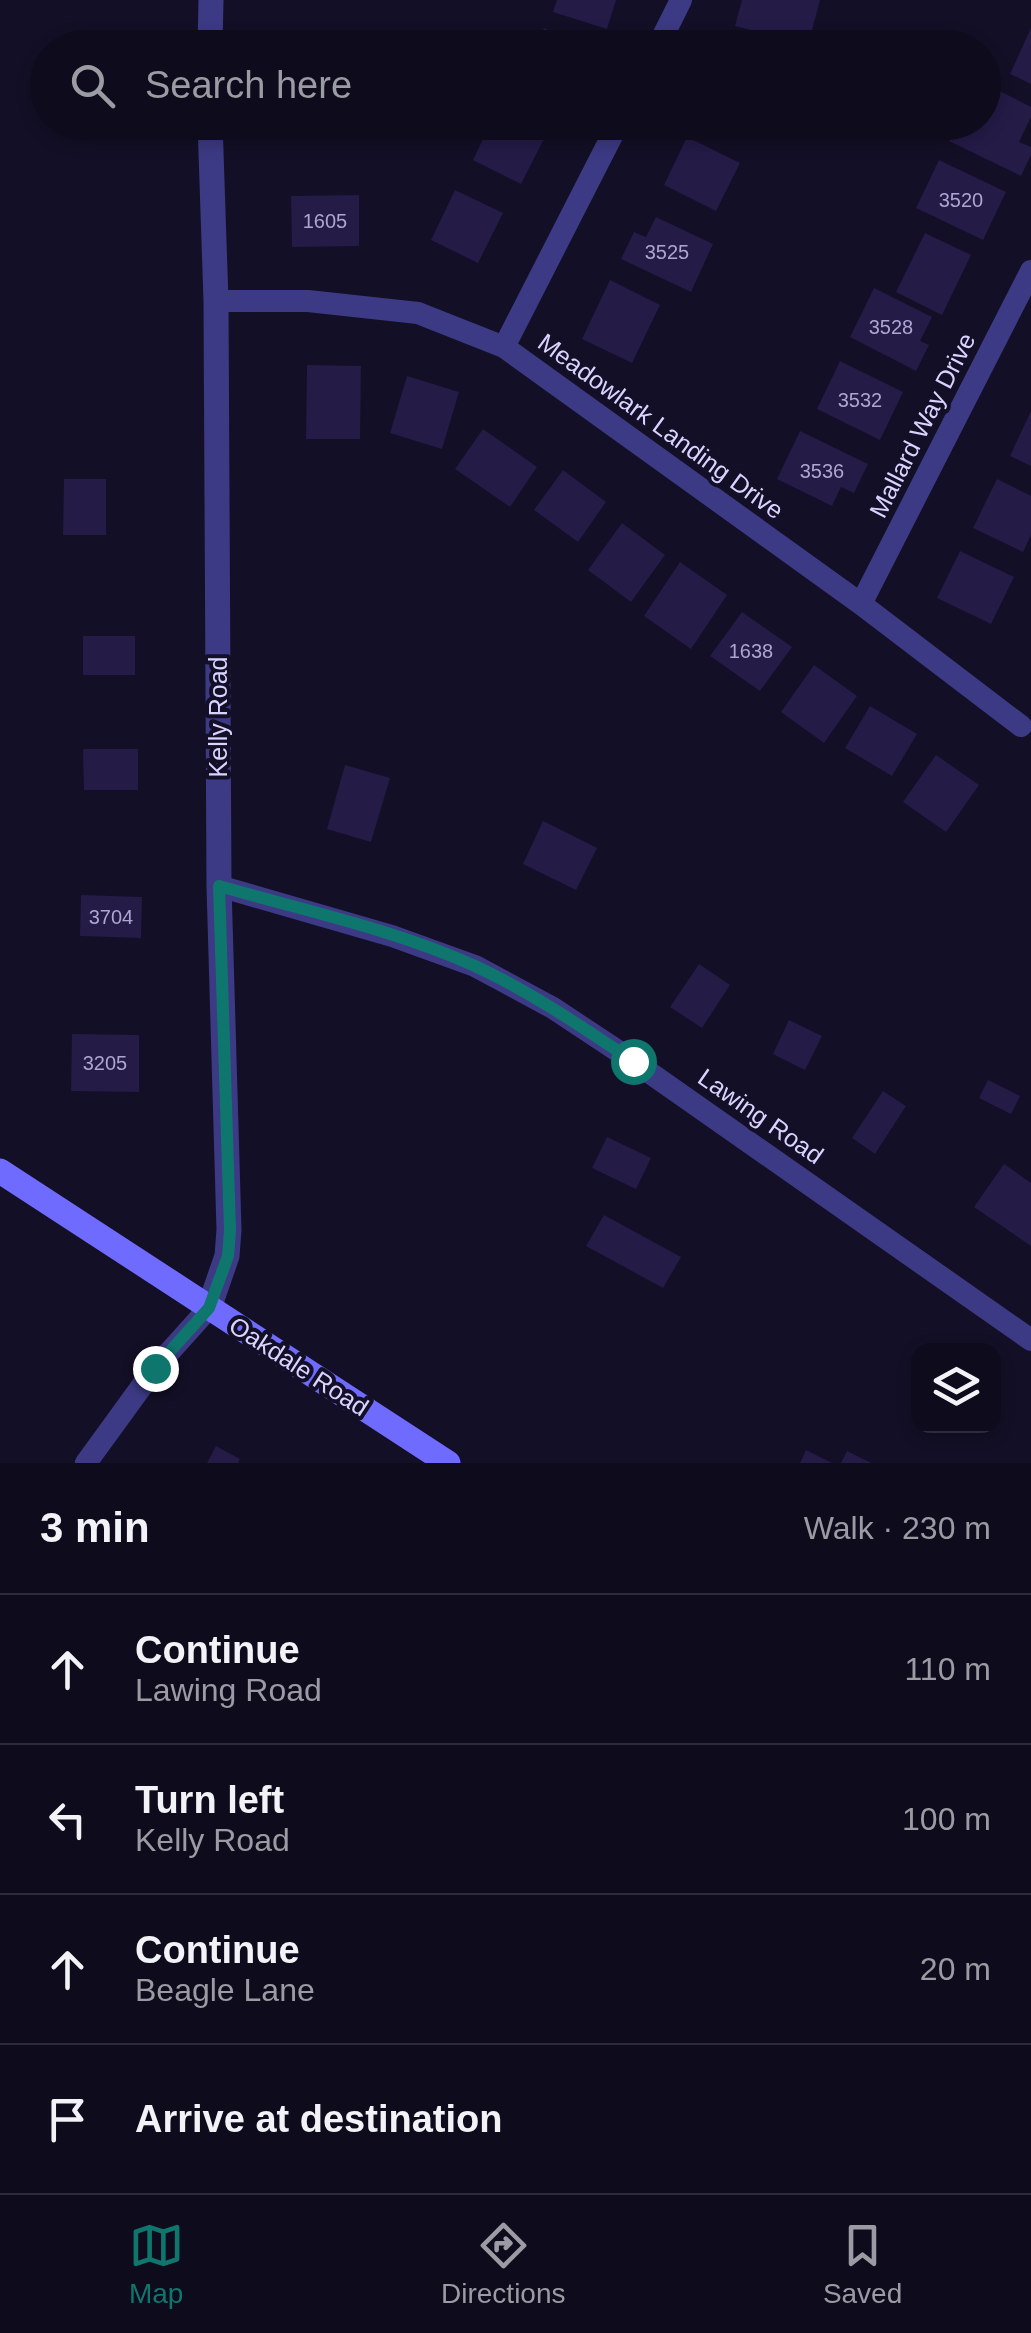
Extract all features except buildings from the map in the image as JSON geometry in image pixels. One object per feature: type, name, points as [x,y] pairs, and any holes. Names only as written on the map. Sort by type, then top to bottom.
[{"type":"main road","name":"Oakdale Road","points":[[0,1171],[448,1463]]},
{"type":"street","points":[[210,30],[211,0]]},
{"type":"street","points":[[666,30],[681,0]]},
{"type":"street","name":"Kelly Road","points":[[209,1308],[228,1256],[230,1230],[219,886],[216,302],[211,140]]},
{"type":"street","points":[[504,346],[609,140]]},
{"type":"street","name":"Mallard Way Drive","points":[[861,604],[1031,272]]},
{"type":"street","name":"Meadowlark Landing Drive","points":[[216,302],[308,301],[418,313],[504,346],[861,604],[1022,726]]},
{"type":"street","name":"Lawing Road","points":[[219,886],[392,936],[475,966],[553,1008],[1031,1340]]},
{"type":"street","points":[[86,1463],[155,1368],[209,1308]]},
{"type":"route","points":[[155,1368],[209,1308],[228,1256],[219,886],[392,936],[475,966],[553,1008],[633,1061]]}]
